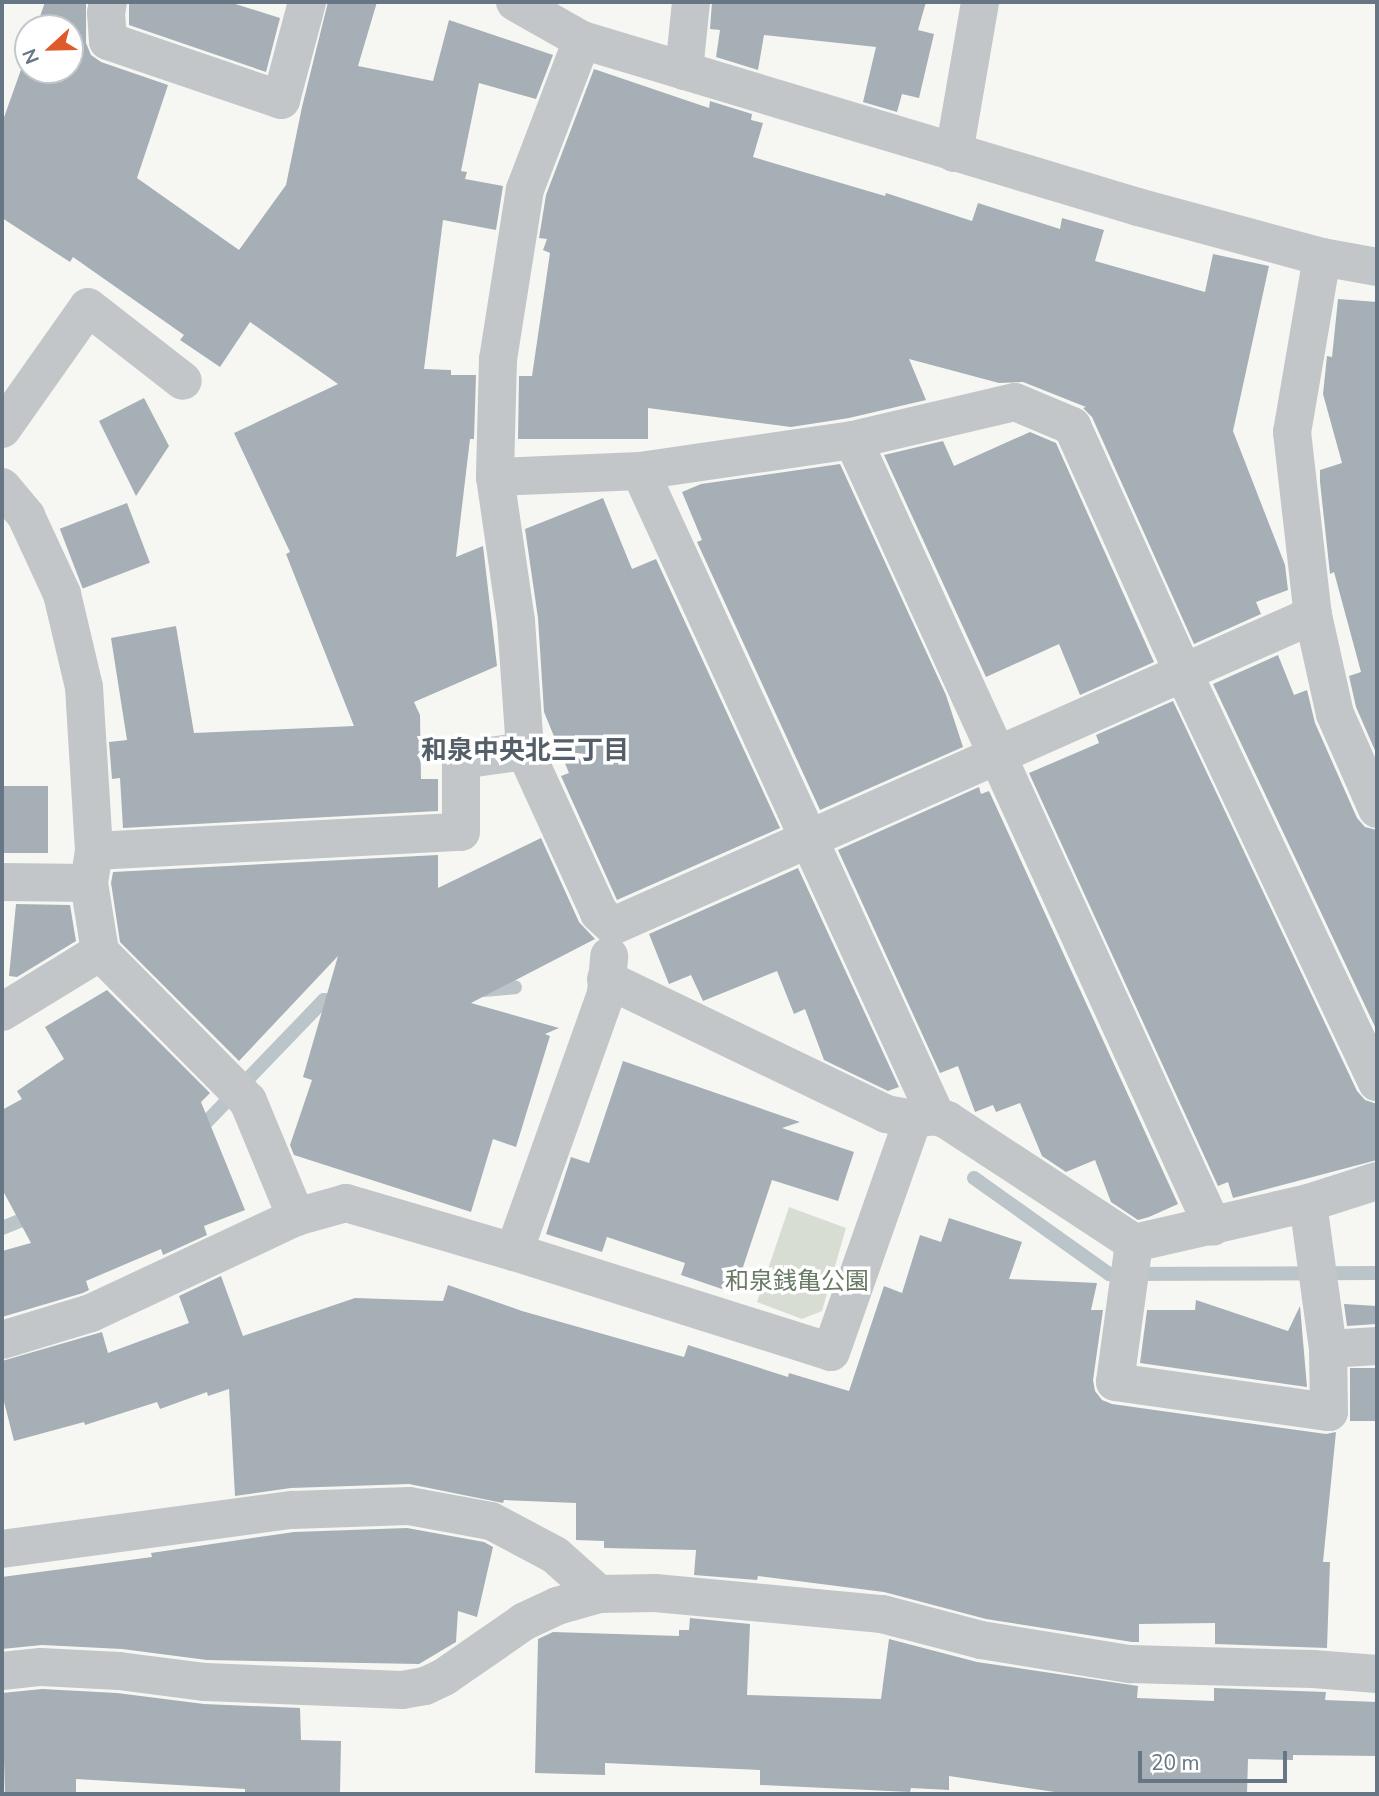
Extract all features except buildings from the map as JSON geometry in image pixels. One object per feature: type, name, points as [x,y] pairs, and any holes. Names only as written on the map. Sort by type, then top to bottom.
[{"type":"street","points":[[108,2],[108,41],[281,100],[307,2]]},
{"type":"street","points":[[517,2],[582,40],[954,153],[1322,257],[1377,267]]},
{"type":"street","points":[[684,71],[691,2]]},
{"type":"street","points":[[954,153],[980,2]]},
{"type":"street","points":[[582,40],[525,189],[498,359],[495,477],[516,621],[525,751],[599,913],[613,926]]},
{"type":"street","points":[[1322,257],[1292,432],[1313,615],[1335,714],[1377,809]]},
{"type":"street","points":[[2,429],[88,307],[183,381]]},
{"type":"street","points":[[495,477],[640,471],[853,440],[1015,402],[1072,426],[1183,672],[1377,1082]]},
{"type":"street","points":[[853,440],[1213,1227]]},
{"type":"street","points":[[2,1340],[91,1313],[296,1217],[346,1203],[514,1252],[831,1352],[891,1179],[920,1121],[809,839],[640,471]]},
{"type":"street","points":[[2,487],[26,516],[62,594],[84,687],[92,867],[100,952],[237,1088],[296,1217]]},
{"type":"street","points":[[613,926],[1313,615]]},
{"type":"street","points":[[2,882],[92,867],[461,832],[461,760],[525,751]]},
{"type":"street","points":[[514,1252],[606,986],[613,926]]},
{"type":"street","points":[[2,1012],[100,952]]},
{"type":"street","points":[[606,986],[886,1114],[920,1121],[947,1120],[1133,1253]]},
{"type":"street","points":[[1133,1253],[1213,1227],[1308,1203],[1377,1181]]},
{"type":"street","points":[[1133,1253],[1115,1382],[1329,1412],[1328,1349],[1316,1245],[1308,1203]]},
{"type":"street","points":[[1328,1349],[1377,1346]]},
{"type":"street","points":[[2,1549],[292,1510],[409,1506],[491,1521],[555,1555],[599,1594]]},
{"type":"street","points":[[2,1671],[41,1667],[106,1670],[205,1682],[402,1690],[425,1686],[444,1677],[525,1621],[557,1606],[599,1594],[655,1593],[882,1614],[981,1640],[1130,1664],[1313,1669],[1377,1674]]},
{"type":"green space","name":"和泉銭亀公園","points":[[789,1207],[846,1228],[822,1311],[802,1319],[757,1302]]},
{"type":"waterway","points":[[483,990],[515,987]]},
{"type":"waterway","points":[[195,1134],[324,1000],[345,1002]]},
{"type":"waterway","points":[[974,1178],[1109,1274],[1377,1273]]},
{"type":"waterway","points":[[2,1228],[36,1214]]},
{"type":"district","name":"和泉中央北三丁目","points":[[525,751]]}]
